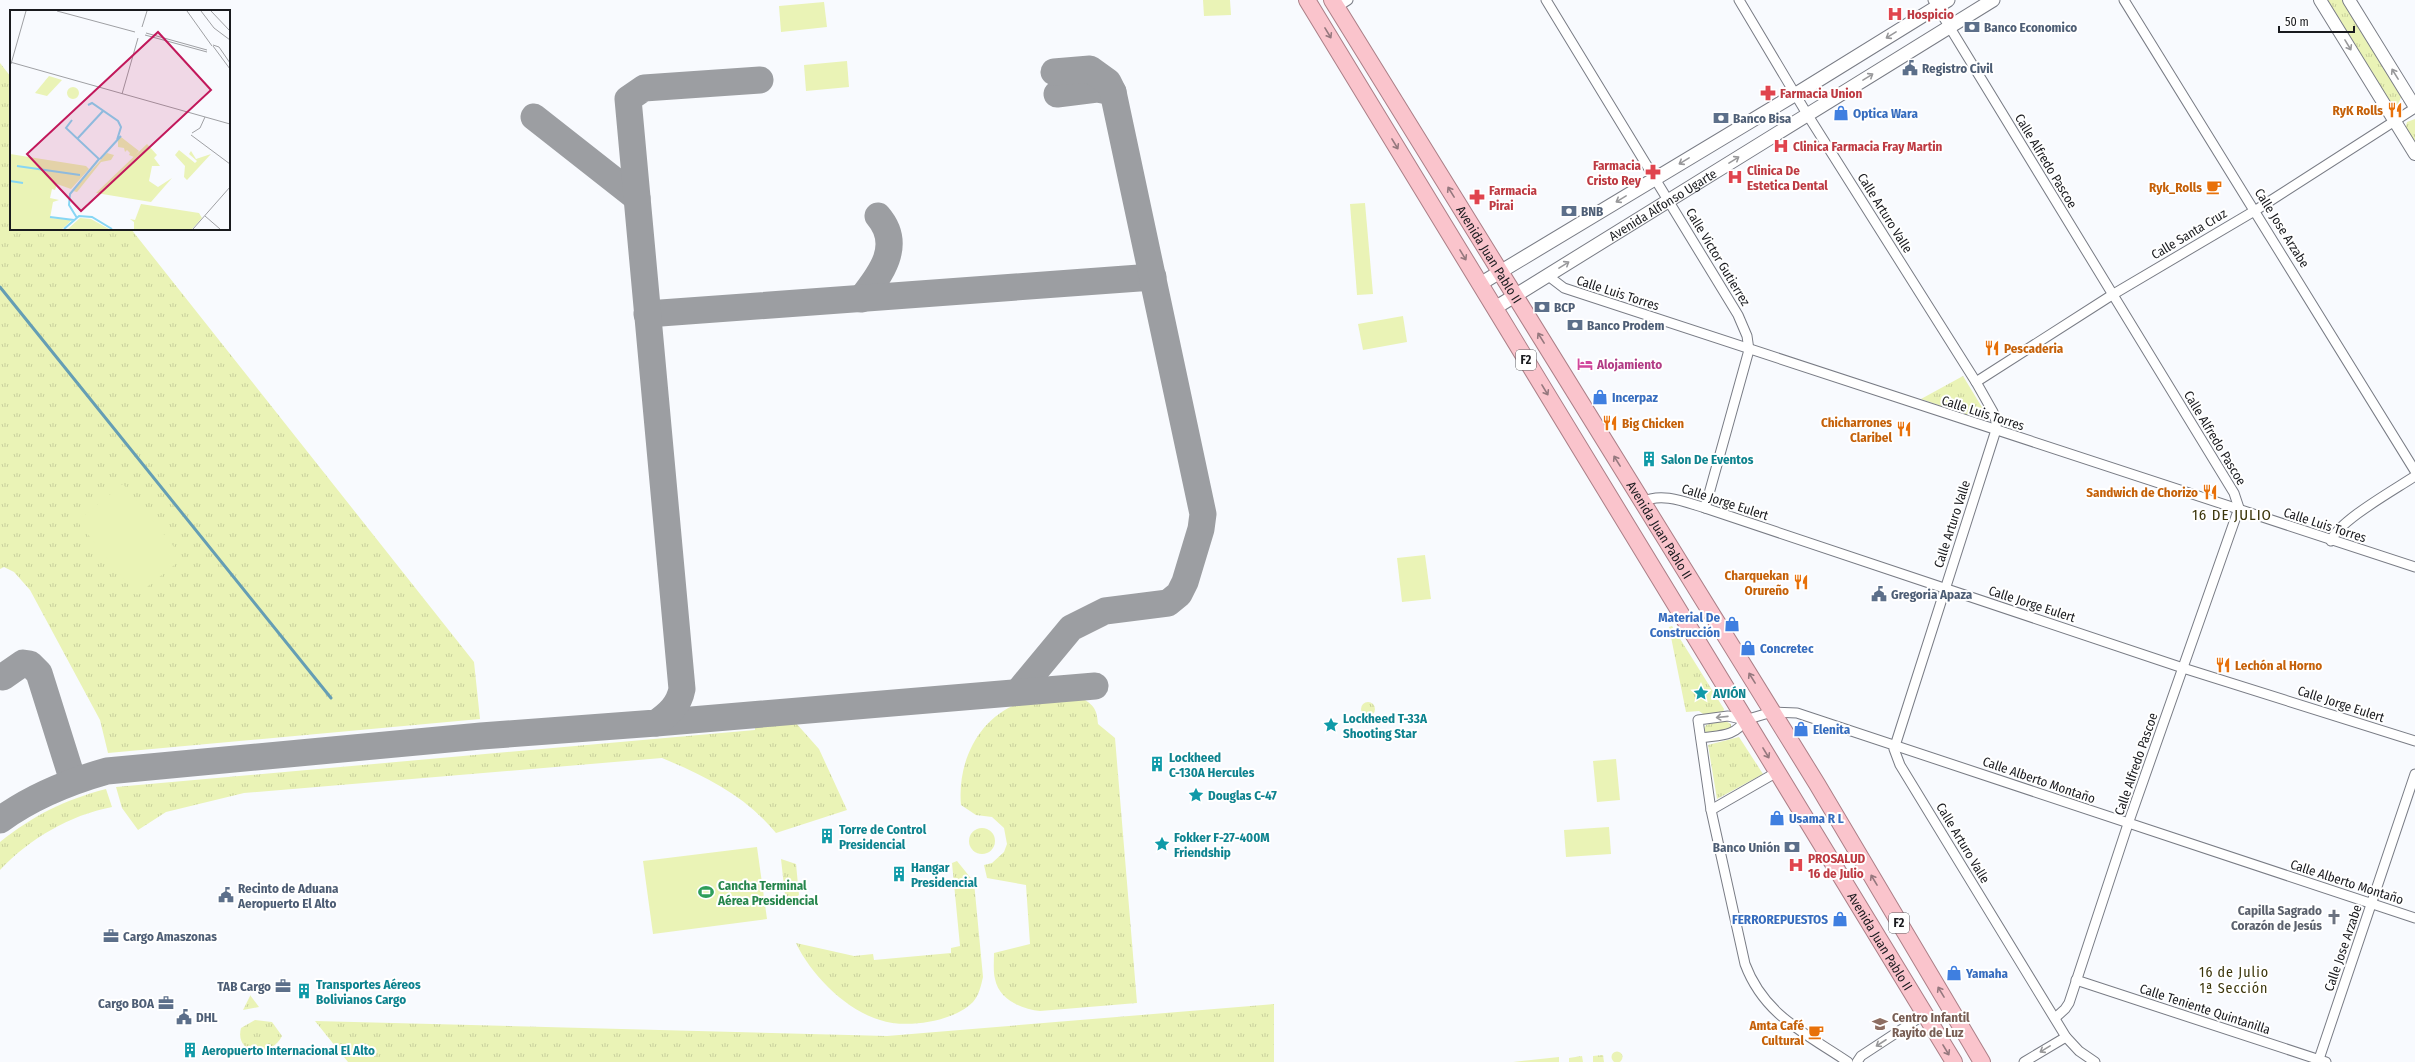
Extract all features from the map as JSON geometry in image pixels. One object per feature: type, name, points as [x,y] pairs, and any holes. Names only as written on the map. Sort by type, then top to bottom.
[{"type":"highway","name":"Avenida Juan Pablo II","points":[[1308,0],[1954,1062]]},
{"type":"highway","name":"Avenida Juan Pablo II","points":[[1339,2],[1500,272],[1772,712],[1982,1062]]},
{"type":"main road","name":"Avenida Alfonso Ugarte","points":[[1495,308],[1993,0]]},
{"type":"main road","name":"Avenida Alfonso Ugarte","points":[[1480,284],[1796,94],[1939,2]]},
{"type":"street","name":"Calle Victor Gutierrez","points":[[1546,0],[1738,315],[1747,336],[1749,350],[1705,508]]},
{"type":"street","name":"Calle Arturo Valle","points":[[1739,0],[1807,114],[1976,382],[1993,412],[1996,421],[1996,430],[1894,745],[1900,764],[2066,1037],[2079,1051],[2094,1062]]},
{"type":"street","name":"Calle Jose Arzabe","points":[[2124,0],[2256,210],[2415,471]]},
{"type":"street","points":[[2320,0],[2415,154]]},
{"type":"street","points":[[2349,0],[2415,108]]},
{"type":"street","name":"Calle Alfredo Pascoe","points":[[1939,2],[1949,27],[2234,493],[2238,511],[2128,824],[2076,980],[2065,1010],[2055,1018]]},
{"type":"street","name":"Calle Santa Cruz","points":[[1976,382],[2112,295],[2256,210],[2415,108]]},
{"type":"street","name":"Calle Luis Torres","points":[[1547,276],[1564,288],[2238,511],[2415,567]]},
{"type":"street","points":[[2331,541],[2333,535],[2345,523],[2415,476]]},
{"type":"street","name":"Calle Jorge Eulert","points":[[1642,502],[1649,499],[1665,497],[1705,508],[2183,668],[2415,741]]},
{"type":"street","name":"Calle Alberto Montaño","points":[[1745,720],[1772,712],[1797,713],[2415,918]]},
{"type":"street","points":[[1701,738],[1730,734],[1738,730],[1745,720],[1728,716],[1698,720],[1712,810],[1745,964],[1752,984],[1770,1007],[1781,1017],[1848,1062]]},
{"type":"street","points":[[1712,810],[1777,772]]},
{"type":"street","name":"Calle Jose Arzabe","points":[[2321,1061],[2371,903],[2415,774]]},
{"type":"street","name":"Calle Teniente Quintanilla","points":[[2076,980],[2321,1061]]},
{"type":"street","points":[[1857,1062],[1861,1056],[1925,1014]]},
{"type":"street","points":[[2024,1062],[2066,1037]]},
{"type":"green space","points":[[1203,0],[1230,0],[1231,15],[1204,16]]},
{"type":"green space","points":[[2328,0],[2342,0],[2401,97],[2398,105],[2390,103]]},
{"type":"green space","points":[[824,2],[827,27],[781,32],[779,6]]},
{"type":"green space","points":[[847,61],[849,87],[806,91],[804,65]]},
{"type":"green space","points":[[0,63],[10,76],[10,230],[132,230],[474,662],[480,719],[108,753],[100,720],[30,590],[14,572],[4,567],[0,569]]},
{"type":"green space","points":[[2415,119],[2415,146],[2405,129],[2407,122]]},
{"type":"green space","points":[[1365,203],[1373,294],[1357,295],[1350,204]]},
{"type":"green space","points":[[1403,316],[1407,342],[1363,350],[1358,324]]},
{"type":"green space","points":[[1963,376],[1983,409],[1979,417],[1974,417],[1921,399]]},
{"type":"green space","points":[[123,484],[183,558],[137,595],[77,521]]},
{"type":"green space","points":[[1425,555],[1431,599],[1402,602],[1397,558]]},
{"type":"green space","points":[[1672,626],[1724,709],[1723,713],[1706,716],[1699,711],[1686,712],[1669,627]]},
{"type":"green space","points":[[1078,696],[1091,704],[1097,714],[1098,724],[1115,738],[1137,1003],[1040,1011],[1019,1006],[1012,1002],[1001,993],[997,986],[994,973],[994,953],[1030,944],[1026,885],[987,878],[984,865],[992,863],[1004,852],[1007,844],[1004,828],[992,817],[976,815],[961,805],[961,789],[967,757],[974,742],[983,729],[994,718],[1008,708],[1030,700]]},
{"type":"green space","points":[[1365,702],[1371,702],[1375,706],[1375,712],[1371,716],[1365,716],[1361,712],[1361,706]]},
{"type":"green space","points":[[1724,720],[1731,724],[1731,729],[1706,733],[1704,729],[1706,725]]},
{"type":"green space","points":[[795,722],[819,749],[847,810],[776,833],[752,808],[724,788],[694,772],[662,758],[244,793],[166,812],[138,830],[122,808],[116,787],[755,730],[755,724]]},
{"type":"green space","points":[[1739,737],[1763,774],[1717,799],[1708,745]]},
{"type":"green space","points":[[1616,759],[1620,800],[1597,802],[1593,761]]},
{"type":"green space","points":[[106,789],[112,807],[81,816],[51,830],[24,848],[0,870],[0,842],[13,832],[37,816],[63,803]]},
{"type":"green space","points":[[1609,827],[1611,854],[1566,857],[1564,830]]},
{"type":"green space","points":[[982,828],[991,832],[995,841],[991,850],[982,854],[973,850],[969,841],[973,832]]},
{"type":"green space","name":"Cancha Terminal Aérea Presidencial","points":[[757,847],[767,919],[653,934],[643,861]]},
{"type":"green space","points":[[781,859],[796,864],[799,895],[786,904]]},
{"type":"green space","points":[[957,861],[974,882],[983,977],[981,987],[973,1002],[954,1015],[942,1019],[916,1024],[891,1023],[867,1015],[842,1000],[820,979],[796,943],[854,956],[873,954],[874,960],[951,953],[951,948],[960,946],[952,863]]},
{"type":"green space","points":[[250,996],[259,1007],[243,1010]]},
{"type":"green space","points":[[1274,1004],[1274,1062],[348,1062],[315,1021],[887,1036]]},
{"type":"green space","points":[[255,1020],[272,1022],[282,1036],[277,1043],[270,1048],[262,1050],[248,1048],[243,1044],[240,1037],[241,1028]]},
{"type":"green space","points":[[1617,1051],[1621,1053],[1623,1057],[1621,1061],[1617,1063],[1613,1061],[1611,1057],[1613,1053]]},
{"type":"green space","points":[[1603,1055],[1604,1062],[1593,1062],[1593,1056]]},
{"type":"green space","points":[[1582,1056],[1583,1062],[1569,1062],[1569,1058]]},
{"type":"green space","points":[[1559,1057],[1559,1062],[1513,1062]]},
{"type":"waterway","points":[[0,287],[331,698]]},
{"type":"taxiway","points":[[1018,692],[1071,628],[1105,611],[1168,603],[1179,594],[1185,582],[1201,529],[1203,514],[1113,92],[1108,82],[1090,69],[1054,72]]},
{"type":"taxiway","points":[[0,820],[12,811],[51,791],[78,780],[107,771],[481,736],[656,723],[669,713],[681,695],[682,689],[628,99],[644,88],[760,80]]},
{"type":"taxiway","points":[[1057,94],[1097,89],[1113,92]]},
{"type":"taxiway","points":[[534,117],[637,198]]},
{"type":"taxiway","points":[[861,299],[876,280],[882,269],[889,248],[889,238],[885,227],[878,216]]},
{"type":"taxiway","points":[[647,314],[1153,277]]},
{"type":"taxiway","points":[[3,677],[23,663],[30,664],[39,673],[73,781]]},
{"type":"taxiway","points":[[656,723],[1095,686]]},
{"type":"place","name":"Hospicio","points":[[1895,14]]},
{"type":"place","name":"Banco Economico","points":[[1972,27]]},
{"type":"place","name":"Registro Civil","points":[[1910,68]]},
{"type":"place","name":"Farmacia Union","points":[[1768,93]]},
{"type":"place","name":"RyK Rolls","points":[[2395,110]]},
{"type":"place","name":"Optica Wara","points":[[1841,113]]},
{"type":"place","name":"Banco Bisa","points":[[1721,118]]},
{"type":"place","name":"Clinica Farmacia Fray Martin","points":[[1781,146]]},
{"type":"place","name":"Farmacia Cristo Rey","points":[[1653,172]]},
{"type":"place","name":"Clinica De Estetica Dental","points":[[1735,177]]},
{"type":"place","name":"Ryk_Rolls","points":[[2214,187]]},
{"type":"place","name":"Farmacia Pirai","points":[[1477,197]]},
{"type":"place","name":"BNB","points":[[1569,211]]},
{"type":"place","name":"BCP","points":[[1542,307]]},
{"type":"place","name":"Banco Prodem","points":[[1575,325]]},
{"type":"place","name":"Pescaderia","points":[[1992,348]]},
{"type":"place","name":"Alojamiento","points":[[1585,364]]},
{"type":"place","name":"Incerpaz","points":[[1600,397]]},
{"type":"place","name":"Big Chicken","points":[[1610,423]]},
{"type":"place","name":"Chicharrones Claribel","points":[[1904,429]]},
{"type":"place","name":"Salon De Eventos","points":[[1649,459]]},
{"type":"place","name":"Sandwich de Chorizo","points":[[2210,492]]},
{"type":"place","name":"Charquekan Orureño","points":[[1801,582]]},
{"type":"place","name":"Gregoria Apaza","points":[[1879,594]]},
{"type":"place","name":"Material De Construcción","points":[[1732,624]]},
{"type":"place","name":"Concretec","points":[[1748,648]]},
{"type":"place","name":"Lechón al Horno","points":[[2223,665]]},
{"type":"place","name":"AVIÓN","points":[[1701,693]]},
{"type":"place","name":"Lockheed T-33A Shooting Star","points":[[1331,725]]},
{"type":"place","name":"Elenita","points":[[1801,729]]},
{"type":"place","name":"Lockheed C-130A Hercules","points":[[1157,764]]},
{"type":"place","name":"Douglas C-47","points":[[1196,795]]},
{"type":"place","name":"Usama R L","points":[[1777,818]]},
{"type":"place","name":"Torre de Control Presidencial","points":[[827,836]]},
{"type":"place","name":"Fokker F-27-400M Friendship","points":[[1162,844]]},
{"type":"place","name":"Banco Unión","points":[[1792,847]]},
{"type":"place","name":"PROSALUD 16 de Julio","points":[[1796,865]]},
{"type":"place","name":"Hangar Presidencial","points":[[899,874]]},
{"type":"place","name":"Cancha Terminal Aérea Presidencial","points":[[706,892]]},
{"type":"place","name":"Recinto de Aduana Aeropuerto El Alto","points":[[226,895]]},
{"type":"place","name":"Capilla Sagrado Corazón de Jesús","points":[[2334,917]]},
{"type":"place","name":"FERROREPUESTOS","points":[[1840,919]]},
{"type":"place","name":"Cargo Amaszonas","points":[[111,936]]},
{"type":"place","name":"Yamaha","points":[[1954,973]]},
{"type":"place","name":"TAB Cargo","points":[[283,986]]},
{"type":"place","name":"Transportes Aéreos Bolivianos Cargo","points":[[304,991]]},
{"type":"place","name":"Cargo BOA","points":[[166,1003]]},
{"type":"place","name":"DHL","points":[[184,1017]]},
{"type":"place","name":"Centro Infantil Rayito de Luz","points":[[1880,1024]]},
{"type":"place","name":"Amta Café Cultural","points":[[1816,1032]]},
{"type":"place","name":"Aeropuerto Internacional El Alto","points":[[190,1050]]},
{"type":"district","name":"16 DE JULIO","points":[[2232,515]]},
{"type":"district","name":"16 de Julio 1ª Sección","points":[[2234,980]]}]
